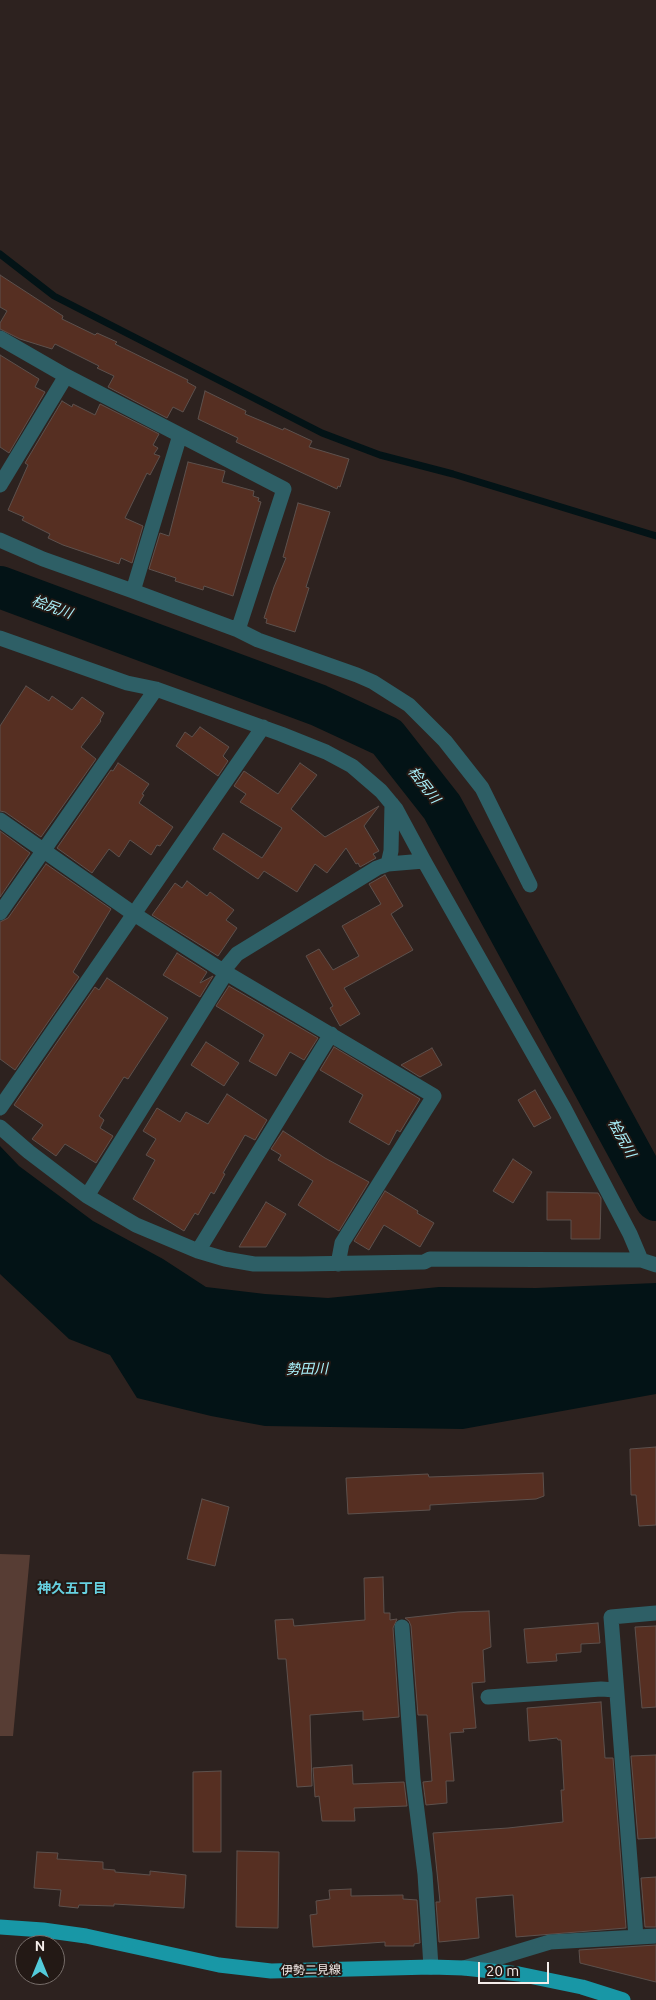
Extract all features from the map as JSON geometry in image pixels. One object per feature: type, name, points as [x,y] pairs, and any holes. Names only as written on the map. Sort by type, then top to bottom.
[{"type":"main road","name":"伊勢二見線","points":[[0,1927],[86,1936],[219,1965],[271,1971],[431,1967],[464,1968],[519,1974],[582,1988],[623,2000]]},
{"type":"street","points":[[0,338],[66,376],[284,489],[238,630]]},
{"type":"street","points":[[0,486],[66,376]]},
{"type":"street","points":[[133,591],[180,435]]},
{"type":"street","points":[[0,540],[43,559],[238,630],[258,640],[342,668],[373,682],[409,705],[445,741],[482,788],[530,884]]},
{"type":"street","points":[[0,638],[127,683],[156,689],[263,727],[326,752],[352,766],[381,791],[392,804],[414,841],[564,1108],[630,1234],[641,1260]]},
{"type":"street","points":[[0,913],[156,689]]},
{"type":"street","points":[[0,1108],[263,727]]},
{"type":"street","points":[[388,864],[392,804]]},
{"type":"street","points":[[0,820],[134,914],[225,972],[434,1096],[342,1243],[338,1264]]},
{"type":"street","points":[[88,1196],[236,954],[377,868],[388,864],[424,861]]},
{"type":"street","points":[[198,1251],[331,1034]]},
{"type":"street","points":[[0,1127],[29,1152],[88,1196],[136,1225],[198,1251],[225,1259],[254,1264],[424,1262],[430,1259],[641,1260],[656,1265]]},
{"type":"street","points":[[636,1937],[611,1617],[656,1613]]},
{"type":"street","points":[[402,1626],[413,1779],[424,1874],[431,1967]]},
{"type":"street","points":[[488,1697],[601,1688],[616,1690]]},
{"type":"street","points":[[464,1968],[550,1942],[656,1936]]},
{"type":"shaded area","points":[[0,1554],[30,1555],[13,1736],[0,1736]]},
{"type":"water","name":"勢田川","points":[[0,1146],[19,1166],[93,1221],[163,1259],[206,1287],[265,1294],[328,1298],[439,1287],[536,1288],[656,1283],[656,1394],[463,1429],[265,1426],[211,1416],[137,1398],[110,1355],[69,1339],[0,1274]]},
{"type":"building","points":[[0,275],[63,316],[62,319],[95,335],[97,333],[117,342],[115,344],[188,380],[187,382],[196,387],[183,412],[173,407],[167,418],[108,387],[114,376],[97,368],[99,366],[55,344],[52,349],[20,339],[0,329],[0,323],[7,311],[0,307]]},
{"type":"building","points":[[0,355],[39,379],[35,387],[45,392],[9,453],[0,447]]},
{"type":"building","points":[[205,391],[246,411],[245,414],[283,430],[284,428],[312,441],[309,447],[349,459],[340,487],[338,486],[337,489],[236,442],[238,438],[198,419]]},
{"type":"building","points":[[62,401],[72,407],[73,404],[95,415],[100,404],[159,434],[153,445],[158,448],[154,454],[160,456],[150,475],[147,473],[125,518],[143,526],[132,563],[121,558],[119,564],[63,545],[48,538],[50,534],[22,520],[24,517],[8,510],[28,465],[25,463]]},
{"type":"building","points":[[188,462],[225,471],[222,482],[254,491],[253,496],[259,498],[258,501],[261,502],[233,596],[204,586],[203,590],[175,581],[176,578],[149,569],[160,533],[169,536]]},
{"type":"building","points":[[298,503],[330,512],[306,587],[309,588],[295,632],[266,623],[267,619],[264,618],[286,558],[283,557]]},
{"type":"building","points":[[26,686],[49,701],[52,696],[72,710],[82,697],[104,713],[101,721],[81,747],[96,759],[41,837],[5,812],[0,811],[0,726]]},
{"type":"building","points":[[200,727],[229,747],[223,756],[228,761],[218,776],[176,746],[185,732],[192,737]]},
{"type":"building","points":[[118,763],[149,784],[142,794],[144,795],[139,803],[173,827],[160,846],[157,845],[151,855],[130,840],[119,857],[109,849],[92,873],[57,848],[111,770],[113,771]]},
{"type":"building","points":[[300,763],[317,775],[291,809],[325,837],[379,806],[364,826],[379,851],[373,854],[376,858],[360,867],[346,848],[327,873],[315,864],[297,892],[264,871],[258,879],[213,849],[223,833],[262,858],[282,828],[240,802],[246,794],[234,786],[244,771],[278,794]]},
{"type":"building","points":[[0,831],[30,853],[0,897]]},
{"type":"building","points":[[46,864],[111,909],[73,972],[79,977],[15,1070],[0,1059],[0,922],[8,918]]},
{"type":"building","points":[[385,875],[403,906],[391,914],[413,950],[344,988],[360,1014],[340,1026],[330,1008],[333,1006],[306,956],[319,949],[333,970],[359,956],[342,926],[381,904],[369,884]]},
{"type":"building","points":[[187,881],[207,896],[210,892],[234,910],[226,920],[237,928],[218,956],[152,915],[175,883],[182,888]]},
{"type":"building","points":[[177,953],[207,972],[200,983],[213,976],[200,997],[163,975]]},
{"type":"building","points":[[107,978],[168,1018],[128,1079],[124,1077],[99,1116],[104,1120],[100,1128],[113,1136],[96,1163],[65,1144],[56,1156],[32,1139],[43,1125],[14,1105],[95,987],[99,990]]},
{"type":"building","points":[[229,986],[318,1038],[304,1060],[290,1052],[276,1076],[249,1061],[264,1035],[216,1006]]},
{"type":"building","points":[[206,1042],[239,1063],[224,1086],[191,1065]]},
{"type":"building","points":[[334,1047],[420,1099],[400,1132],[397,1130],[389,1145],[349,1122],[363,1095],[320,1070]]},
{"type":"building","points":[[432,1048],[442,1065],[420,1077],[401,1065]]},
{"type":"building","points":[[535,1090],[551,1118],[534,1127],[518,1100]]},
{"type":"building","points":[[227,1094],[267,1120],[255,1140],[245,1135],[223,1173],[225,1174],[214,1194],[211,1192],[198,1215],[195,1213],[184,1231],[133,1199],[155,1160],[146,1155],[156,1139],[143,1131],[157,1108],[180,1122],[186,1112],[208,1124]]},
{"type":"building","points":[[283,1131],[325,1158],[369,1182],[339,1231],[298,1205],[313,1181],[278,1160],[281,1155],[271,1149]]},
{"type":"building","points":[[513,1159],[532,1172],[513,1203],[493,1191]]},
{"type":"building","points":[[385,1191],[434,1223],[420,1247],[384,1225],[369,1250],[354,1241]]},
{"type":"building","points":[[547,1192],[598,1193],[601,1198],[600,1239],[571,1239],[571,1220],[547,1220]]},
{"type":"building","points":[[266,1202],[286,1214],[266,1247],[239,1247]]},
{"type":"building","points":[[656,1447],[656,1525],[639,1526],[636,1495],[631,1495],[630,1449]]},
{"type":"building","points":[[543,1473],[544,1496],[536,1499],[430,1505],[430,1510],[348,1514],[346,1478],[428,1474],[429,1477]]},
{"type":"building","points":[[202,1499],[229,1507],[215,1566],[187,1559]]},
{"type":"building","points":[[383,1577],[384,1613],[390,1613],[390,1620],[397,1619],[393,1628],[399,1717],[363,1720],[363,1711],[310,1715],[312,1786],[297,1787],[286,1659],[278,1659],[275,1620],[293,1619],[294,1626],[365,1620],[364,1578]]},
{"type":"building","points":[[489,1611],[491,1647],[483,1650],[485,1682],[472,1683],[476,1728],[463,1729],[464,1732],[450,1733],[454,1781],[446,1781],[447,1803],[426,1805],[423,1782],[432,1781],[427,1715],[418,1715],[411,1626],[405,1618],[458,1612]]},
{"type":"building","points":[[598,1623],[600,1643],[581,1644],[581,1652],[556,1654],[557,1661],[527,1663],[524,1629]]},
{"type":"building","points":[[656,1626],[656,1707],[642,1708],[635,1627]]},
{"type":"building","points":[[601,1702],[605,1758],[613,1758],[626,1928],[516,1937],[513,1895],[476,1898],[479,1938],[439,1942],[436,1902],[440,1902],[433,1833],[563,1822],[561,1790],[564,1790],[561,1740],[557,1738],[529,1741],[527,1708]]},
{"type":"building","points":[[656,1755],[656,1838],[638,1839],[631,1756]]},
{"type":"building","points":[[352,1765],[353,1784],[404,1782],[407,1806],[354,1808],[355,1821],[322,1821],[319,1796],[315,1797],[313,1768]]},
{"type":"building","points":[[221,1771],[221,1852],[193,1852],[193,1772]]},
{"type":"building","points":[[237,1851],[279,1852],[278,1928],[236,1927]]},
{"type":"building","points":[[37,1852],[58,1853],[57,1859],[103,1862],[103,1869],[115,1870],[115,1872],[150,1875],[150,1871],[186,1875],[184,1908],[114,1904],[114,1906],[79,1905],[78,1908],[59,1906],[61,1890],[34,1888]]},
{"type":"building","points":[[656,1877],[656,1927],[645,1927],[641,1878]]},
{"type":"building","points":[[351,1889],[351,1896],[403,1895],[403,1899],[417,1900],[420,1943],[414,1944],[414,1946],[385,1946],[385,1942],[313,1947],[310,1915],[317,1914],[316,1901],[330,1899],[329,1890]]},
{"type":"building","points":[[656,1945],[656,1982],[580,1963],[579,1950]]},
{"type":"waterway","points":[[0,254],[54,296],[322,433],[380,455],[453,474],[656,536]]},
{"type":"waterway","name":"桧尻川","points":[[0,587],[318,705],[387,737],[442,807],[656,1200]]},
{"type":"district","name":"神久五丁目","points":[[72,1588]]}]
